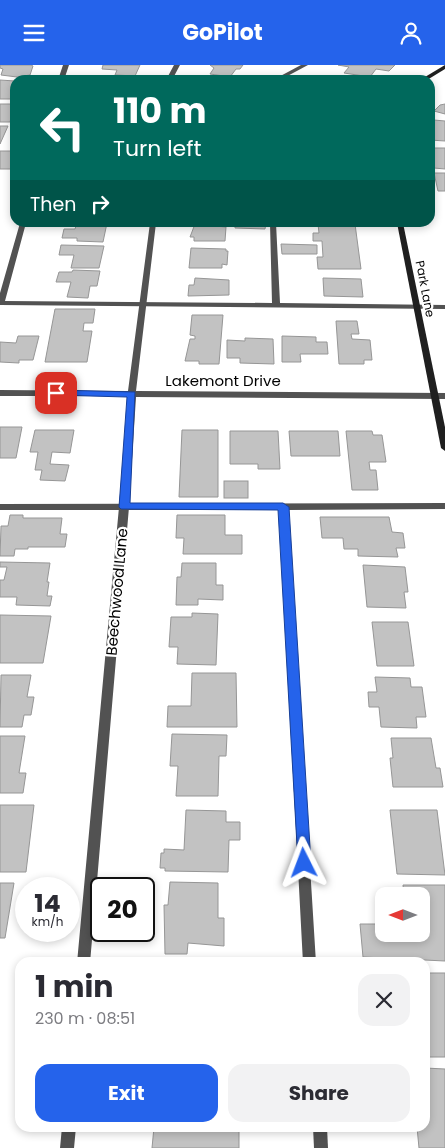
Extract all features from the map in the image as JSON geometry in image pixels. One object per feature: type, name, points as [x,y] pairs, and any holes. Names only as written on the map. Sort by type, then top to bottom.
[{"type":"street","points":[[286,75],[305,65]]},
{"type":"street","points":[[431,75],[445,67]]},
{"type":"street","points":[[22,227],[0,303],[445,307]]},
{"type":"street","name":"Beechwood Lane","points":[[84,957],[124,507],[132,394],[153,227]]},
{"type":"street","points":[[273,227],[276,305]]},
{"type":"street","name":"Park Lane","points":[[401,227],[445,448]]},
{"type":"street","name":"Lakemont Drive","points":[[0,393],[445,396]]},
{"type":"street","points":[[0,507],[445,506]]},
{"type":"street","points":[[283,507],[310,957]]},
{"type":"street","points":[[67,1148],[69,1132]]},
{"type":"street","points":[[320,1132],[322,1148]]},
{"type":"building","points":[[0,65],[33,66],[30,75],[1,75],[3,69],[0,68]]},
{"type":"building","points":[[103,65],[140,65],[135,75],[115,75],[117,70],[102,69]]},
{"type":"building","points":[[210,65],[243,65],[240,69],[236,69],[232,75],[210,74],[214,68]]},
{"type":"building","points":[[338,65],[395,65],[389,71],[376,69],[372,75],[344,73],[349,67]]},
{"type":"building","points":[[0,80],[10,81],[10,99],[0,99]]},
{"type":"building","points":[[0,104],[10,104],[10,122],[0,122]]},
{"type":"building","points":[[445,104],[445,114],[435,111],[440,105]]},
{"type":"building","points":[[435,120],[445,121],[445,141],[435,140]]},
{"type":"building","points":[[0,126],[8,126],[0,144]]},
{"type":"building","points":[[435,148],[445,148],[445,169],[435,168]]},
{"type":"building","points":[[0,151],[10,151],[10,169],[0,169]]},
{"type":"building","points":[[435,173],[445,173],[445,191],[438,191]]},
{"type":"building","points":[[76,227],[106,227],[103,242],[77,241],[77,238],[62,238],[64,229],[75,229]]},
{"type":"building","points":[[194,227],[226,227],[225,241],[194,241],[194,237],[190,237]]},
{"type":"building","points":[[235,227],[265,227],[265,229]]},
{"type":"building","points":[[318,227],[355,227],[361,269],[318,269],[317,257],[323,257],[322,241],[313,241],[313,233],[319,233]]},
{"type":"building","points":[[281,244],[317,245],[317,254],[282,254]]},
{"type":"building","points":[[61,245],[104,246],[99,268],[71,268],[74,255],[59,255]]},
{"type":"building","points":[[191,248],[226,249],[228,251],[227,265],[222,264],[222,268],[189,268]]},
{"type":"building","points":[[73,270],[100,271],[97,286],[90,286],[88,298],[67,297],[71,282],[56,282],[59,272],[72,272]]},
{"type":"building","points":[[195,278],[229,280],[229,295],[188,296],[189,285],[194,285]]},
{"type":"building","points":[[323,278],[361,279],[363,297],[324,296]]},
{"type":"building","points":[[55,309],[95,309],[93,323],[84,323],[83,331],[92,331],[87,362],[45,362]]},
{"type":"building","points":[[192,315],[223,315],[219,364],[199,364],[199,361],[185,361],[190,339],[195,339],[195,336],[190,335]]},
{"type":"building","points":[[336,321],[357,321],[359,334],[351,334],[352,339],[370,340],[372,360],[364,360],[364,364],[339,364]]},
{"type":"building","points":[[18,336],[39,336],[33,360],[19,360],[19,363],[0,362],[0,342],[16,343]]},
{"type":"building","points":[[282,336],[316,337],[316,342],[327,342],[328,354],[300,354],[301,362],[282,362]]},
{"type":"building","points":[[245,338],[273,339],[274,364],[240,363],[240,358],[227,358],[227,340],[245,341]]},
{"type":"building","points":[[0,427],[22,427],[16,458],[0,458]]},
{"type":"building","points":[[35,430],[74,430],[70,453],[52,452],[50,464],[69,465],[65,481],[40,480],[42,470],[35,470],[38,452],[30,452]]},
{"type":"building","points":[[182,430],[218,430],[218,497],[179,497]]},
{"type":"building","points":[[230,431],[278,431],[280,469],[258,469],[258,464],[230,464]]},
{"type":"building","points":[[289,431],[338,431],[340,456],[291,456]]},
{"type":"building","points":[[346,431],[372,431],[373,435],[382,435],[386,462],[369,462],[370,470],[376,470],[378,490],[352,490]]},
{"type":"building","points":[[224,481],[248,481],[248,498],[224,498]]},
{"type":"building","points":[[10,515],[23,515],[23,518],[62,518],[60,534],[67,534],[65,547],[28,547],[28,549],[15,549],[14,556],[0,556],[1,526],[8,526]]},
{"type":"building","points":[[177,515],[225,515],[225,535],[242,535],[242,554],[183,554],[184,538],[176,538]]},
{"type":"building","points":[[320,517],[389,517],[392,532],[403,533],[405,548],[396,548],[398,557],[358,556],[358,549],[344,549],[343,538],[322,538]]},
{"type":"building","points":[[0,562],[50,563],[47,596],[52,596],[50,606],[16,605],[17,597],[0,597],[0,580],[4,580],[7,567],[0,567]]},
{"type":"building","points":[[182,563],[216,563],[216,585],[223,585],[223,600],[198,599],[198,605],[176,605],[177,577],[181,577]]},
{"type":"building","points":[[363,565],[405,567],[408,592],[404,592],[406,608],[367,607]]},
{"type":"building","points":[[192,613],[218,614],[216,665],[177,664],[178,647],[169,647],[171,617],[192,617]]},
{"type":"building","points":[[0,615],[51,616],[43,663],[0,663]]},
{"type":"building","points":[[372,622],[408,622],[414,666],[377,666]]},
{"type":"building","points":[[192,673],[236,673],[237,727],[167,727],[168,706],[191,706]]},
{"type":"building","points":[[1,675],[31,675],[27,697],[34,697],[31,715],[24,715],[22,727],[0,727]]},
{"type":"building","points":[[375,677],[410,678],[411,687],[422,687],[426,717],[416,717],[417,728],[381,727],[379,707],[369,707],[368,692],[377,692]]},
{"type":"building","points":[[172,734],[227,735],[226,756],[219,756],[218,796],[176,796],[178,766],[170,766]]},
{"type":"building","points":[[0,736],[25,736],[19,773],[26,773],[23,793],[0,793]]},
{"type":"building","points":[[391,738],[431,738],[436,768],[440,768],[443,787],[393,787],[390,758],[393,758]]},
{"type":"building","points":[[0,805],[34,805],[26,872],[0,872]]},
{"type":"building","points":[[186,810],[226,811],[226,822],[240,822],[240,840],[229,840],[228,872],[165,871],[165,868],[160,868],[161,853],[164,853],[164,849],[184,850]]},
{"type":"building","points":[[390,810],[437,810],[445,875],[397,874]]},
{"type":"building","points":[[170,882],[218,883],[218,918],[224,918],[224,946],[188,943],[187,954],[165,954],[164,905],[168,905]]},
{"type":"building","points":[[0,883],[14,883],[5,938],[0,938]]},
{"type":"building","points":[[403,885],[445,885],[445,961],[430,960],[430,957],[363,957],[360,924],[375,924],[375,943],[430,943],[430,887],[403,887]]},
{"type":"building","points":[[430,973],[445,973],[445,1057],[430,1057]]},
{"type":"building","points":[[430,1068],[445,1069],[445,1148],[419,1148],[417,1132],[430,1132]]},
{"type":"building","points":[[154,1132],[239,1132],[239,1148],[152,1148]]},
{"type":"route","points":[[56,393],[132,394],[124,507],[283,507],[304,863]]}]
